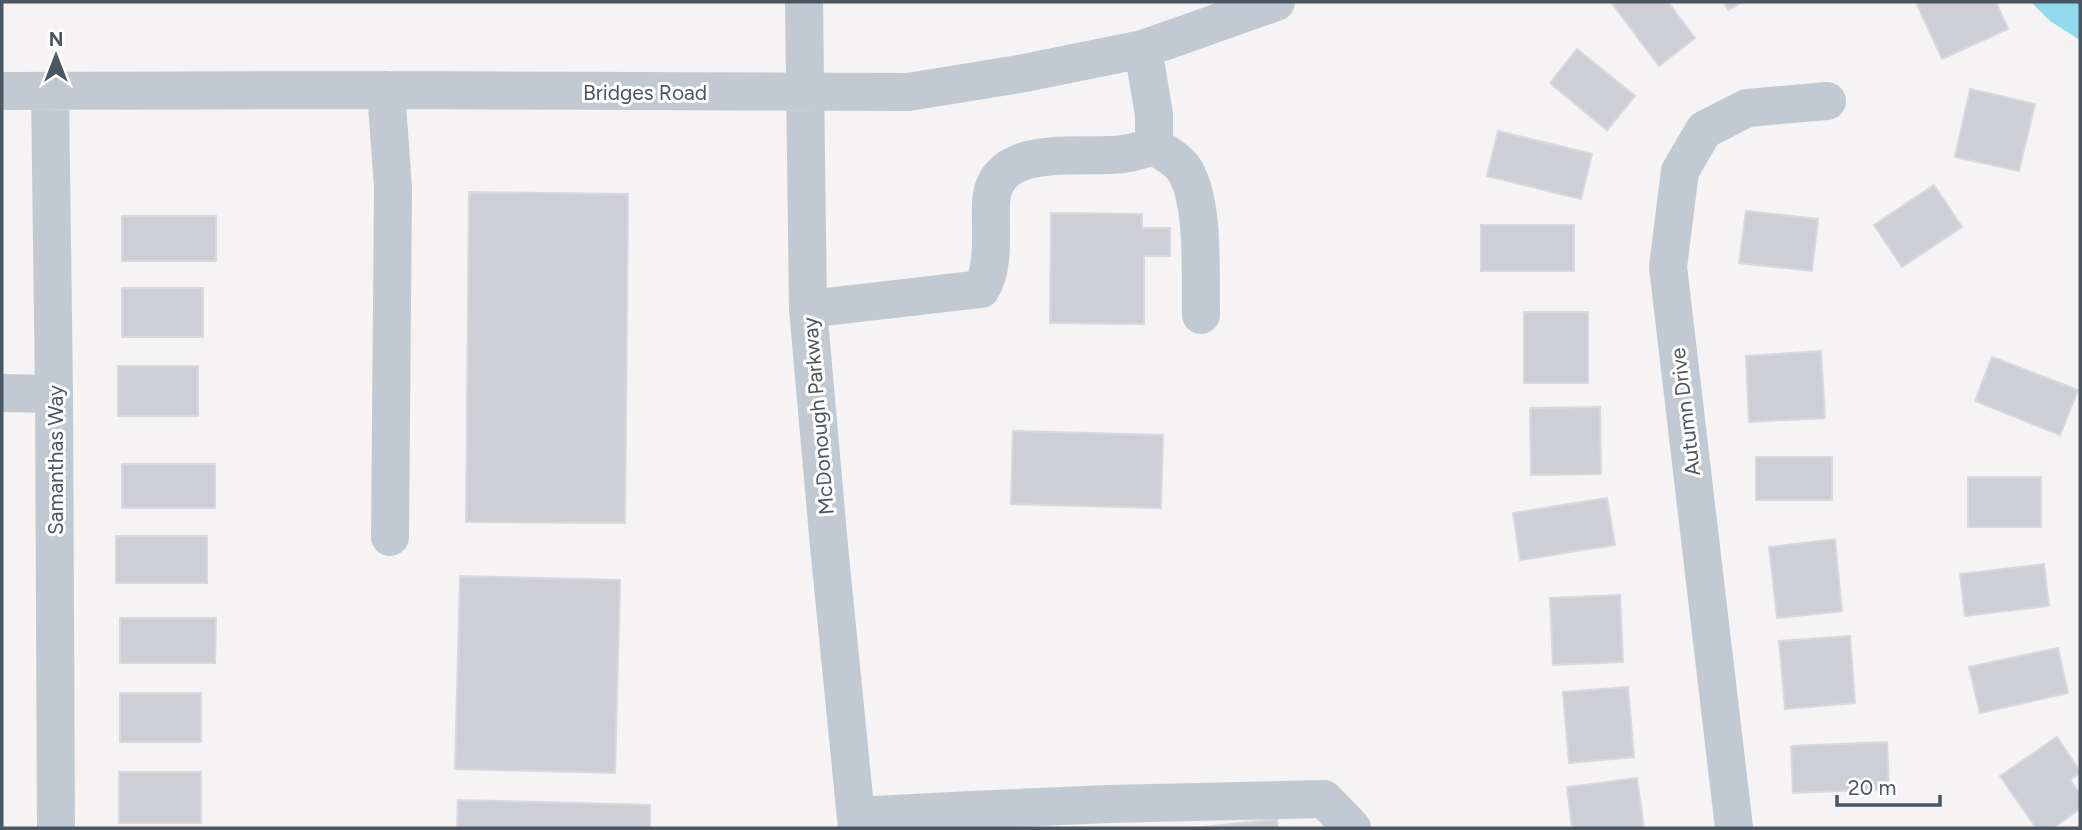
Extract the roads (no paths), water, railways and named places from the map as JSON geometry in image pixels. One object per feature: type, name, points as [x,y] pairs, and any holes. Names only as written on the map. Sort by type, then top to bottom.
[{"type":"street","name":"McDonough Parkway","points":[[804,2],[808,309],[857,822]]},
{"type":"street","name":"Bridges Road","points":[[2,92],[908,92],[1019,74],[1143,49],[1276,2]]},
{"type":"street","points":[[1143,49],[1154,114],[1154,146]]},
{"type":"street","points":[[386,90],[393,188],[390,537]]},
{"type":"street","name":"Samanthas Way","points":[[50,92],[56,828]]},
{"type":"street","name":"Autumn Drive","points":[[1734,828],[1668,267],[1680,171],[1704,130],[1746,108],[1827,101]]},
{"type":"street","points":[[808,309],[981,289],[989,277],[991,199],[997,181],[1012,166],[1035,157],[1124,154],[1154,146],[1183,166],[1193,186],[1197,205],[1201,315]]},
{"type":"street","points":[[2,393],[54,394]]},
{"type":"street","points":[[857,822],[972,819],[1109,804],[1324,799],[1352,828]]},
{"type":"water","points":[[2031,2],[2080,2],[2080,40],[2050,21]]}]
